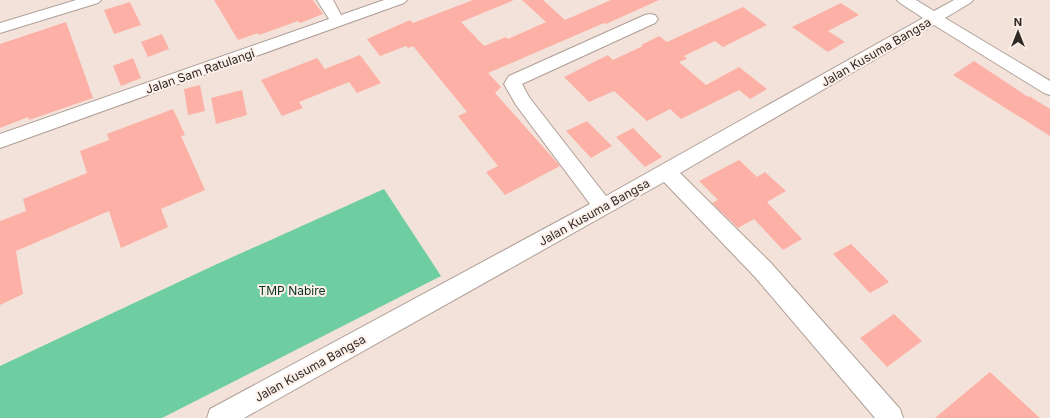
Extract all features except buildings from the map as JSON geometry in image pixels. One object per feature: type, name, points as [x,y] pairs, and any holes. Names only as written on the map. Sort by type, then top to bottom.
[{"type":"street","points":[[0,28],[93,0]]},
{"type":"street","points":[[325,0],[338,22]]},
{"type":"street","name":"Jalan Sam Ratulangi","points":[[0,141],[399,0]]},
{"type":"street","points":[[905,0],[1050,89]]},
{"type":"street","name":"Jalan Kusuma Bangsa","points":[[219,418],[666,172],[966,0]]},
{"type":"street","points":[[603,207],[522,101],[513,84],[515,80],[650,19]]},
{"type":"street","points":[[666,172],[763,270],[891,418]]},
{"type":"green space","name":"TMP Nabire","points":[[384,189],[441,276],[162,418],[0,418],[0,366],[217,264]]}]
